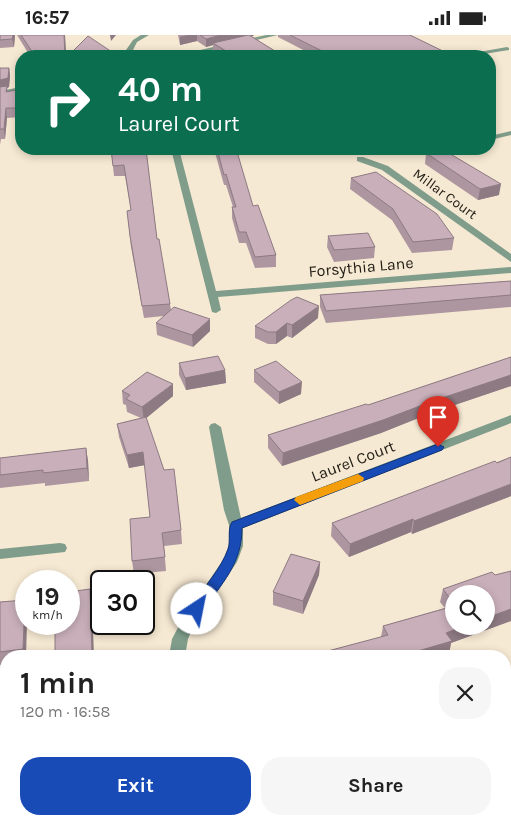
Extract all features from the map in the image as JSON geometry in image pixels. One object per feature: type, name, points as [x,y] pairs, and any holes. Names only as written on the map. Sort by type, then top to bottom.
[{"type":"street","points":[[129,50],[135,41],[146,35]]},
{"type":"street","points":[[205,50],[275,35]]},
{"type":"street","points":[[496,51],[508,49]]},
{"type":"street","points":[[0,93],[15,90]]},
{"type":"street","points":[[496,137],[511,133]]},
{"type":"street","points":[[177,155],[216,310]]},
{"type":"street","name":"Millar Court","points":[[360,159],[385,168],[511,259]]},
{"type":"street","name":"Forsythia Lane","points":[[213,294],[511,269]]},
{"type":"street","name":"Laurel Court","points":[[236,525],[511,419]]},
{"type":"street","points":[[178,650],[180,639],[187,624],[230,562],[236,546],[236,525],[231,510],[215,427]]},
{"type":"street","points":[[0,555],[60,548]]},
{"type":"building","points":[[0,35],[13,35],[12,39],[0,40]]},
{"type":"building","points":[[21,35],[64,35],[65,50],[31,50]]},
{"type":"building","points":[[200,35],[221,35],[206,39]]},
{"type":"building","points":[[249,35],[273,50],[224,50],[213,43]]},
{"type":"building","points":[[290,35],[410,35],[441,50],[320,50]]},
{"type":"building","points":[[88,36],[109,50],[74,50]]},
{"type":"building","points":[[0,68],[9,68],[8,78],[0,80]]},
{"type":"building","points":[[7,86],[6,92],[15,90],[15,108],[6,108],[4,129],[0,129],[0,87]]},
{"type":"building","points":[[112,155],[147,155],[157,239],[159,239],[170,304],[142,306],[130,236],[127,211],[131,210],[124,165],[113,166]]},
{"type":"building","points":[[219,155],[238,155],[253,206],[258,205],[276,255],[255,257],[246,232],[239,232],[232,207],[236,207],[226,174],[224,175]]},
{"type":"building","points":[[429,155],[452,155],[501,184],[480,189]]},
{"type":"building","points":[[376,172],[437,214],[454,238],[413,242],[393,209],[351,178]]},
{"type":"building","points":[[368,233],[375,247],[334,250],[328,236]]},
{"type":"building","points":[[511,281],[511,295],[326,311],[320,295]]},
{"type":"building","points":[[297,297],[319,306],[292,325],[287,323],[276,332],[268,332],[255,326],[291,300]]},
{"type":"building","points":[[174,307],[210,319],[192,335],[156,323]]},
{"type":"building","points":[[218,356],[225,370],[185,378],[179,363]]},
{"type":"building","points":[[511,357],[511,375],[283,453],[268,435],[366,404],[368,405]]},
{"type":"building","points":[[276,361],[302,382],[279,392],[254,370]]},
{"type":"building","points":[[147,372],[173,384],[142,407],[126,399],[130,395],[122,391]]},
{"type":"building","points":[[146,417],[164,470],[174,469],[181,530],[162,533],[165,557],[132,561],[130,519],[150,517],[143,452],[127,455],[117,424]]},
{"type":"building","points":[[86,448],[87,468],[43,473],[43,470],[0,475],[0,458]]},
{"type":"building","points":[[511,457],[511,484],[414,521],[413,519],[350,544],[332,523],[495,461],[497,463]]},
{"type":"building","points":[[291,554],[320,562],[303,601],[273,592]]},
{"type":"building","points":[[511,571],[511,609],[495,615],[495,585],[455,585],[492,572],[495,575]]},
{"type":"building","points":[[90,589],[92,650],[55,650],[55,635],[80,635],[80,590]]},
{"type":"building","points":[[15,601],[15,635],[24,635],[23,649],[0,650],[0,602]]},
{"type":"building","points":[[445,609],[445,635],[448,635],[452,641],[421,650],[332,650],[388,635],[383,626]]},
{"type":"slow traffic","points":[[300,500],[358,478]]},
{"type":"route","points":[[197,609],[230,562],[236,546],[236,525],[438,447]]}]
